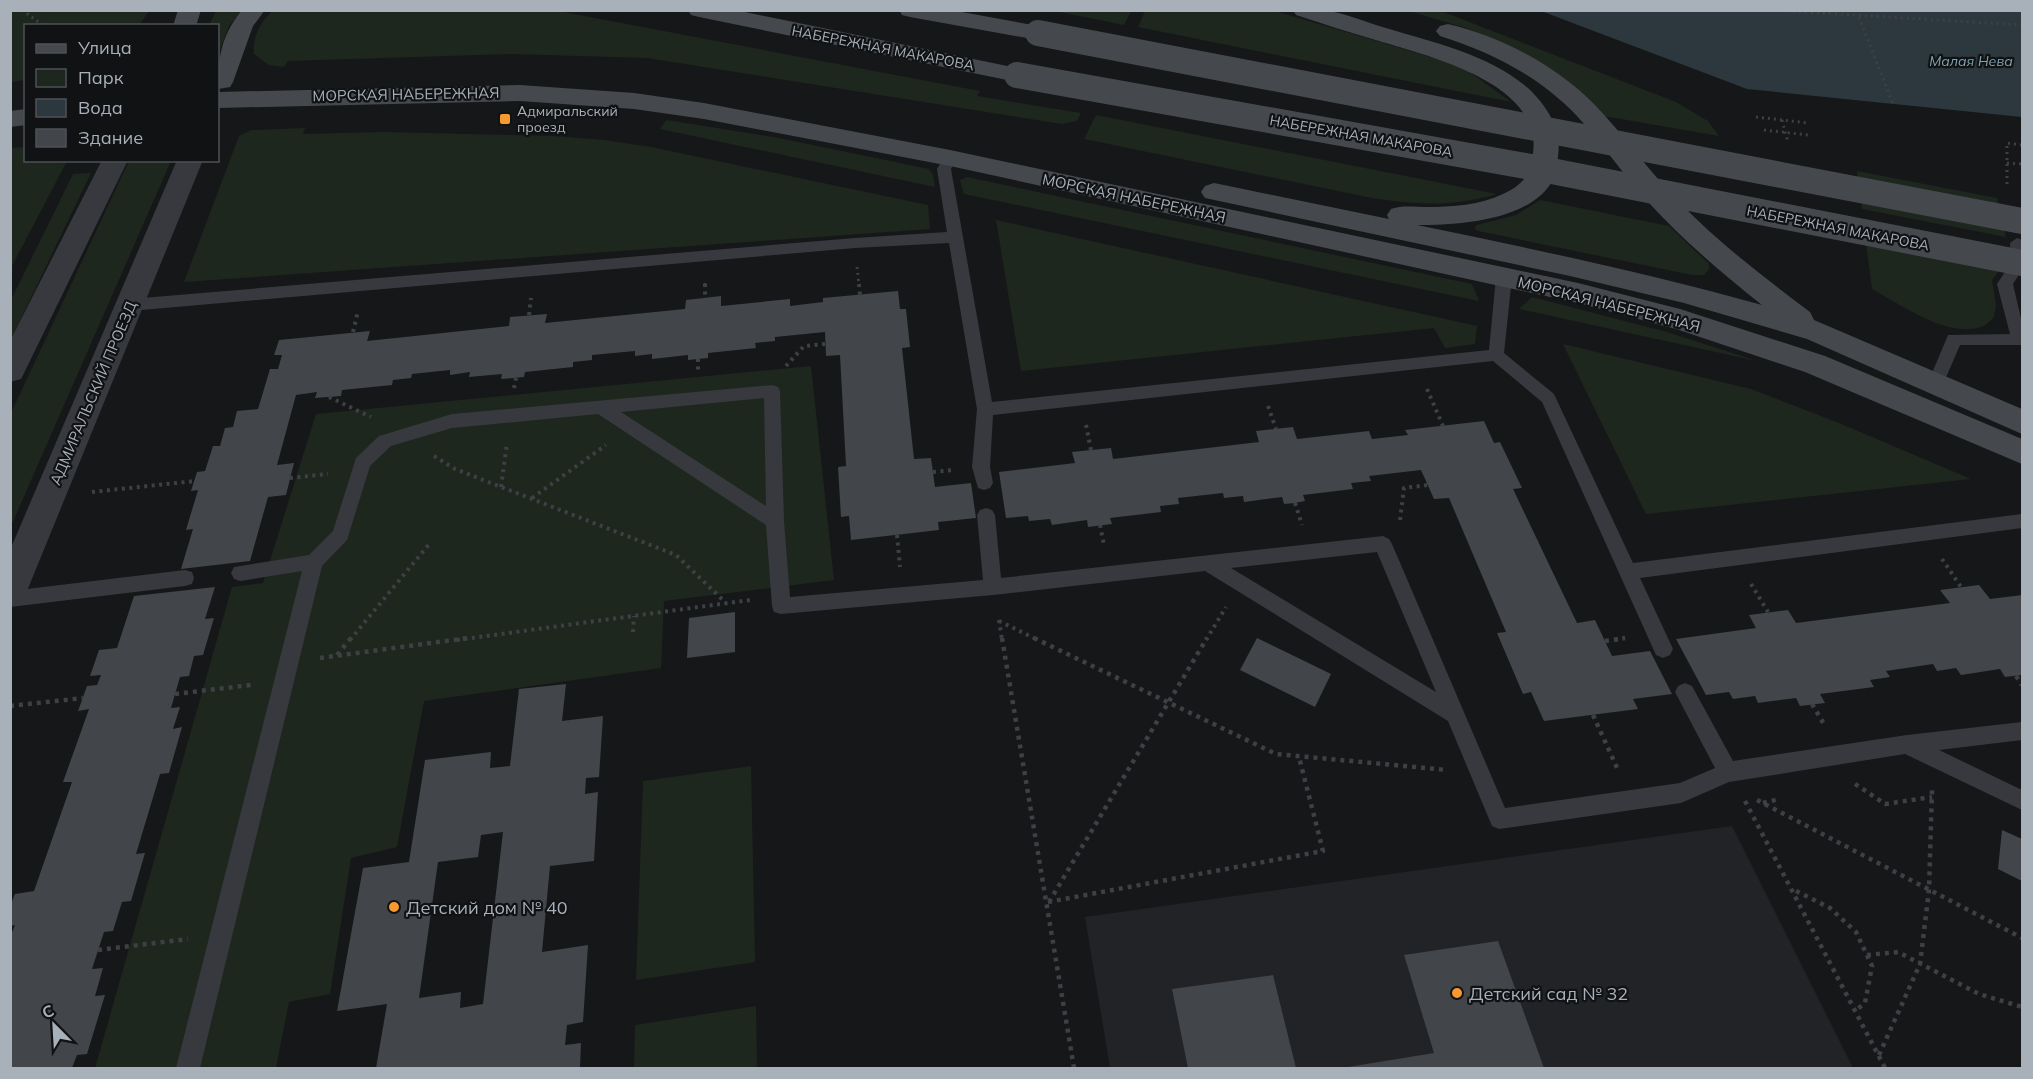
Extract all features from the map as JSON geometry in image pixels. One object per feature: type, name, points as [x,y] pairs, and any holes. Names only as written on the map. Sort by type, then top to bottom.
[{"type":"main road","points":[[219,86],[243,25],[254,10]]},
{"type":"main road","name":"НАБЕРЕЖНАЯ МАКАРОВА","points":[[699,10],[1017,75],[1519,165],[2021,243]]},
{"type":"main road","points":[[910,10],[1038,33],[2021,243]]},
{"type":"main road","points":[[1304,10],[1446,53],[1478,66],[1504,82],[1539,115],[1547,145],[1541,178],[1523,195],[1491,209],[1430,217],[1305,211]]},
{"type":"main road","points":[[1378,10],[1458,34],[1499,50],[1537,72],[1572,97],[1670,208],[1706,243],[1816,332]]},
{"type":"main road","name":"МОРСКАЯ НАБЕРЕЖНАЯ","points":[[219,89],[498,72],[575,74],[650,80],[740,94],[1570,266],[1683,293],[1816,332],[2022,422]]},
{"type":"main road","name":"МОРСКАЯ НАБЕРЕЖНАЯ","points":[[219,89],[520,93],[634,100],[704,111],[950,158],[1578,293],[1680,320],[1815,364],[2022,452]]},
{"type":"street","points":[[10,370],[114,162]]},
{"type":"street","name":"АДМИРАЛЬСКИЙ ПРОЕЗД","points":[[10,591],[189,162]]},
{"type":"lane","points":[[950,158],[944,169],[985,409],[981,467],[984,483]]},
{"type":"lane","points":[[130,305],[843,244],[956,237]]},
{"type":"lane","points":[[1935,385],[1954,339],[2019,340],[2005,284],[2019,263],[2021,243]]},
{"type":"lane","points":[[1496,355],[1504,277]]},
{"type":"lane","points":[[985,409],[1496,355],[1548,398],[1663,649]]},
{"type":"lane","points":[[188,1068],[314,562],[341,535],[362,463],[385,441],[452,420],[772,391],[781,606],[993,587],[1383,544],[1498,819],[1681,793],[1728,772],[1906,744],[2022,731]]},
{"type":"lane","points":[[601,407],[776,521]]},
{"type":"lane","points":[[986,515],[993,587]]},
{"type":"lane","points":[[1627,572],[2022,521]]},
{"type":"lane","points":[[240,573],[314,562]]},
{"type":"lane","points":[[1208,564],[1454,714]]},
{"type":"lane","points":[[10,599],[185,578]]},
{"type":"lane","points":[[1685,692],[1728,772]]},
{"type":"lane","points":[[1906,744],[2022,800]]},
{"type":"path","points":[[22,10],[41,24]]},
{"type":"path","points":[[1786,11],[2022,25]]},
{"type":"path","points":[[1859,17],[1893,104]]},
{"type":"path","points":[[1756,117],[1808,123]]},
{"type":"path","points":[[1782,120],[1791,151]]},
{"type":"path","points":[[1764,130],[1808,135]]},
{"type":"path","points":[[2007,194],[2007,143],[2022,145]]},
{"type":"path","points":[[2007,163],[2022,164]]},
{"type":"path","points":[[786,366],[804,346],[825,344]]},
{"type":"path","points":[[1415,363],[1443,426]]},
{"type":"path","points":[[329,397],[357,409],[455,469],[676,555],[727,604]]},
{"type":"path","points":[[501,487],[511,415]]},
{"type":"path","points":[[531,499],[631,427]]},
{"type":"path","points":[[92,492],[195,481]]},
{"type":"path","points":[[1400,521],[1404,488],[1428,485]]},
{"type":"path","points":[[337,655],[430,543]]},
{"type":"path","points":[[1048,902],[1240,583]]},
{"type":"path","points":[[993,587],[1048,902],[1074,1068]]},
{"type":"path","points":[[175,694],[287,671],[337,655],[780,596]]},
{"type":"path","points":[[633,632],[634,616]]},
{"type":"path","points":[[999,621],[1275,754],[1479,772]]},
{"type":"path","points":[[2016,676],[2022,685]]},
{"type":"path","points":[[10,706],[83,698]]},
{"type":"path","points":[[1593,715],[1633,800]]},
{"type":"path","points":[[1048,902],[1323,851],[1299,757]]},
{"type":"path","points":[[1878,1056],[1920,964],[1929,890],[1933,757]]},
{"type":"path","points":[[1728,772],[1794,891],[1885,1068]]},
{"type":"path","points":[[1849,780],[1885,804],[1932,797]]},
{"type":"path","points":[[1740,791],[2022,938]]},
{"type":"path","points":[[1763,803],[1784,797]]},
{"type":"path","points":[[1794,891],[1830,908],[1856,932],[1872,966],[1865,1003],[1855,1011]]},
{"type":"path","points":[[98,950],[221,935]]},
{"type":"path","points":[[1867,955],[1898,952],[1978,994],[2022,1006]]},
{"type":"shaded area","name":"Детский сад № 32","points":[[1732,826],[1853,1068],[1110,1068],[1085,917]]},
{"type":"green space","points":[[11,10],[149,10],[140,24],[24,24],[24,80],[11,82]]},
{"type":"green space","points":[[273,10],[558,11],[980,91],[977,96],[1081,113],[1077,121],[1062,124],[647,58],[512,54],[288,61],[284,67],[269,65],[254,54],[254,42],[258,30]]},
{"type":"green space","points":[[216,11],[241,11],[229,26],[219,52],[219,24],[210,24]]},
{"type":"green space","points":[[1055,11],[1131,11],[1124,25]]},
{"type":"green space","points":[[1145,11],[1275,11],[1441,60],[1470,72],[1511,102],[1138,27]]},
{"type":"green space","points":[[1409,11],[1441,11],[1676,102],[1708,121],[1719,136],[1604,116],[1506,45],[1466,28]]},
{"type":"green space","points":[[1096,115],[1497,194],[1465,201],[1435,204],[1372,198],[1084,139]]},
{"type":"green space","points":[[666,120],[779,138],[929,169],[933,175],[935,187],[660,129]]},
{"type":"green space","points":[[305,128],[303,134],[383,132],[553,136],[651,147],[928,205],[930,229],[184,282],[239,136],[251,130]]},
{"type":"green space","points":[[24,147],[24,162],[66,162],[11,268],[11,148]]},
{"type":"green space","points":[[129,162],[171,162],[11,526],[11,413]]},
{"type":"green space","points":[[1857,171],[1997,198],[2006,237],[1862,209]]},
{"type":"green space","points":[[91,173],[11,339],[11,300],[73,174]]},
{"type":"green space","points":[[967,177],[1472,284],[1479,301],[964,194],[960,180]]},
{"type":"green space","points":[[1540,200],[1669,226],[1708,263],[1710,268],[1704,275],[1692,275],[1478,231],[1474,228],[1477,225],[1516,215]]},
{"type":"green space","points":[[996,220],[1477,326],[1475,344],[1445,348],[1434,328],[1021,371]]},
{"type":"green space","points":[[1863,220],[2004,264],[1992,280],[1996,305],[1994,317],[1983,326],[1970,329],[1955,328],[1910,311],[1872,289]]},
{"type":"green space","points":[[1532,297],[1667,332],[1757,361],[1519,309]]},
{"type":"green space","points":[[1563,344],[1751,389],[1839,423],[1971,479],[1646,514]]},
{"type":"green space","points":[[811,366],[834,580],[664,601],[661,668],[424,701],[397,847],[351,858],[330,994],[289,1002],[276,1068],[95,1068],[232,587],[263,583],[316,414]]},
{"type":"green space","points":[[751,766],[755,962],[636,980],[643,781]]},
{"type":"green space","points":[[756,1006],[757,1068],[634,1068],[635,1025]]},
{"type":"water","name":"Малая Нева","points":[[1541,11],[2022,11],[2022,117],[1747,89]]},
{"type":"building","points":[[898,291],[900,309],[906,309],[910,347],[902,348],[914,459],[931,458],[935,487],[971,483],[976,518],[938,522],[939,530],[851,540],[849,516],[841,517],[838,467],[846,466],[840,355],[826,356],[825,332],[775,337],[775,341],[755,343],[756,348],[708,353],[708,358],[688,360],[688,355],[652,359],[652,354],[635,356],[635,351],[592,355],[592,360],[573,362],[573,367],[525,372],[524,377],[501,379],[502,374],[469,377],[470,372],[450,375],[450,370],[412,374],[411,378],[393,380],[392,385],[342,390],[341,396],[315,398],[317,392],[296,395],[277,465],[294,463],[286,495],[268,497],[250,561],[181,569],[193,529],[186,530],[198,490],[191,491],[197,472],[205,471],[213,446],[220,446],[225,428],[233,427],[237,411],[258,409],[270,369],[278,369],[282,355],[274,355],[279,340],[370,331],[367,341],[509,326],[510,317],[547,314],[545,323],[685,309],[686,300],[721,296],[721,306],[790,299],[790,306],[823,302],[823,298]]},
{"type":"building","points":[[1484,421],[1494,443],[1500,442],[1522,488],[1513,489],[1577,623],[1595,620],[1612,656],[1650,651],[1672,694],[1633,699],[1638,709],[1544,721],[1531,692],[1523,694],[1497,633],[1506,632],[1449,498],[1434,499],[1421,470],[1369,476],[1371,481],[1351,483],[1353,489],[1303,495],[1305,501],[1295,503],[1284,504],[1282,497],[1244,502],[1243,496],[1224,498],[1223,493],[1178,498],[1179,504],[1160,506],[1161,512],[1110,518],[1112,524],[1088,527],[1087,520],[1052,525],[1050,519],[1029,521],[1028,516],[1006,518],[999,472],[1075,463],[1072,452],[1111,448],[1113,459],[1259,442],[1256,431],[1293,427],[1297,439],[1369,431],[1372,439],[1408,435],[1405,430]]},
{"type":"building","points":[[1979,585],[1990,599],[2022,595],[2022,675],[2005,677],[2000,669],[1961,675],[1956,668],[1937,671],[1933,664],[1886,671],[1890,677],[1870,680],[1874,687],[1820,694],[1825,703],[1800,706],[1796,698],[1758,703],[1755,696],[1733,699],[1729,692],[1706,695],[1676,639],[1756,628],[1749,615],[1788,610],[1796,623],[1950,603],[1940,590]]},
{"type":"building","points":[[215,587],[205,619],[214,618],[203,655],[194,656],[189,676],[180,677],[171,708],[180,707],[173,729],[182,727],[169,773],[160,774],[136,854],[145,853],[131,901],[122,902],[113,931],[104,932],[92,969],[103,968],[95,996],[105,995],[87,1054],[77,1055],[72,1068],[10,1068],[10,937],[15,925],[10,926],[10,906],[15,894],[34,891],[72,782],[63,782],[89,709],[78,711],[87,686],[97,685],[101,675],[90,676],[99,650],[117,648],[134,596]]},
{"type":"building","points":[[735,612],[735,652],[687,658],[689,618]]},
{"type":"building","points":[[1257,638],[1331,674],[1315,707],[1240,670]]},
{"type":"building","name":"Детский дом № 40","points":[[566,684],[562,721],[603,716],[599,777],[586,778],[585,794],[598,792],[594,861],[550,866],[542,952],[588,945],[583,1022],[567,1025],[565,1045],[581,1043],[580,1068],[376,1068],[387,1004],[337,1011],[363,868],[409,862],[425,760],[491,752],[490,768],[510,766],[519,689]],"holes":[[[503,832],[483,1004],[460,1008],[461,992],[419,998],[438,862],[478,857],[481,835]]]},
{"type":"building","points":[[2002,830],[2022,839],[2022,881],[1998,869]]},
{"type":"building","points":[[1498,941],[1544,1068],[1342,1068],[1434,1053],[1404,955]]},
{"type":"building","points":[[1273,975],[1296,1068],[1188,1068],[1172,989]]},
{"type":"place","name":"Адмиральский проезд","points":[[505,119]]},
{"type":"place","name":"Детский дом № 40","points":[[394,907]]},
{"type":"place","name":"Детский сад № 32","points":[[1457,993]]}]
